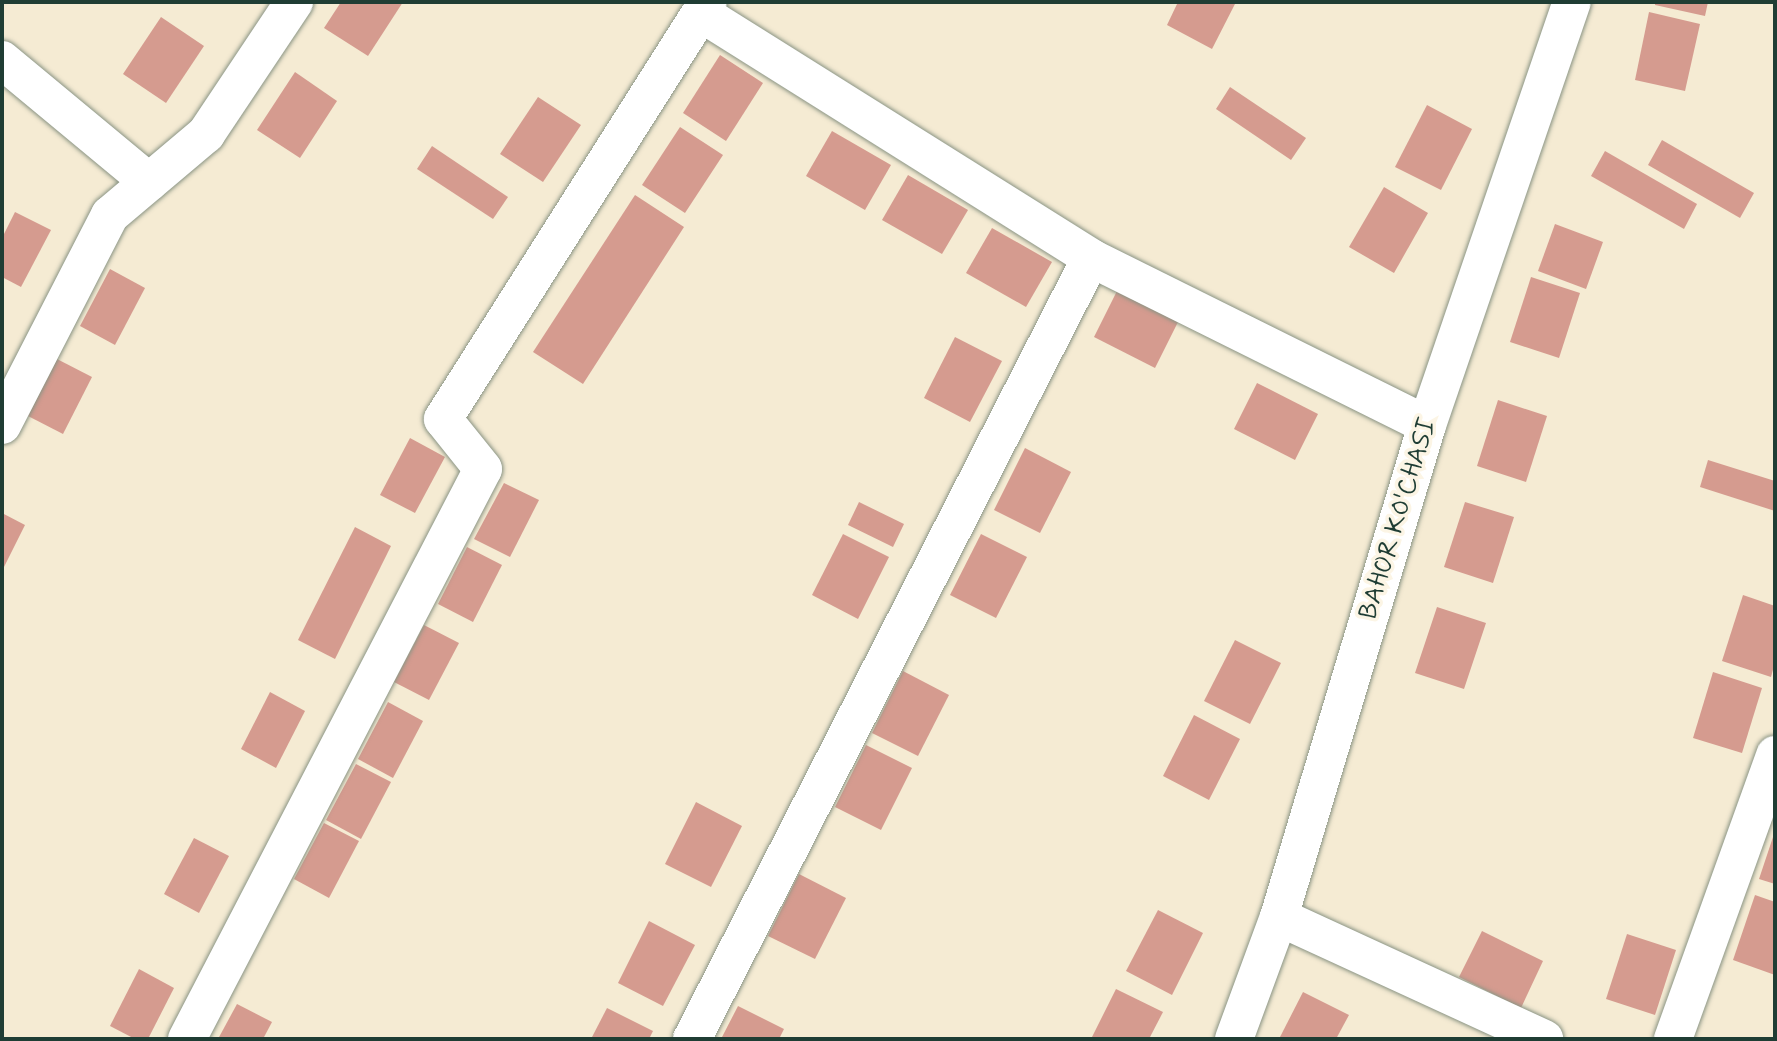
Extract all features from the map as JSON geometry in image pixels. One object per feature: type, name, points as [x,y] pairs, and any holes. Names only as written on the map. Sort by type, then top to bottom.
[{"type":"street","points":[[2,425],[110,215],[206,134],[294,2]]},
{"type":"street","name":"BAHOR KO'CHASI","points":[[1234,1039],[1279,917],[1427,425],[1572,2]]},
{"type":"street","points":[[187,1039],[483,469],[443,419],[705,7],[1091,258],[1427,425]]},
{"type":"street","points":[[2,60],[149,182]]},
{"type":"street","points":[[692,1039],[1091,258]]},
{"type":"street","points":[[1673,1039],[1775,755]]},
{"type":"street","points":[[1279,917],[1544,1039]]},
{"type":"building","points":[[341,2],[403,2],[368,56],[324,28]]},
{"type":"building","points":[[1178,2],[1236,2],[1212,49],[1167,25]]},
{"type":"building","points":[[1655,2],[1708,2],[1705,16],[1655,5]]},
{"type":"building","points":[[1649,12],[1700,24],[1685,91],[1635,80]]},
{"type":"building","points":[[161,17],[204,46],[166,103],[123,74]]},
{"type":"building","points":[[720,55],[763,83],[726,141],[683,113]]},
{"type":"building","points":[[295,72],[337,101],[300,158],[257,130]]},
{"type":"building","points":[[1230,87],[1306,138],[1291,160],[1216,109]]},
{"type":"building","points":[[538,97],[581,125],[543,182],[500,154]]},
{"type":"building","points":[[1427,105],[1472,129],[1441,190],[1395,167]]},
{"type":"building","points":[[680,127],[723,155],[685,213],[642,185]]},
{"type":"building","points":[[832,131],[891,165],[865,210],[806,176]]},
{"type":"building","points":[[1662,140],[1754,193],[1740,218],[1648,165]]},
{"type":"building","points":[[432,146],[508,197],[493,219],[417,169]]},
{"type":"building","points":[[1605,151],[1697,204],[1684,229],[1591,176]]},
{"type":"building","points":[[908,175],[968,210],[942,254],[882,220]]},
{"type":"building","points":[[1384,187],[1428,213],[1394,273],[1349,247]]},
{"type":"building","points":[[635,195],[684,227],[583,384],[533,352]]},
{"type":"building","points":[[15,212],[51,230],[21,287],[2,277],[2,238]]},
{"type":"building","points":[[1555,224],[1603,242],[1586,289],[1538,271]]},
{"type":"building","points":[[992,228],[1052,262],[1026,307],[966,273]]},
{"type":"building","points":[[110,269],[145,288],[115,345],[80,326]]},
{"type":"building","points":[[1531,277],[1580,293],[1559,358],[1510,342]]},
{"type":"building","points":[[1117,291],[1178,322],[1155,368],[1094,337]]},
{"type":"building","points":[[955,337],[1002,361],[970,422],[924,398]]},
{"type":"building","points":[[57,359],[92,377],[63,434],[28,416]]},
{"type":"building","points":[[1257,383],[1318,414],[1295,460],[1234,429]]},
{"type":"building","points":[[1498,400],[1547,416],[1526,482],[1477,466]]},
{"type":"building","points":[[410,438],[445,457],[415,513],[380,495]]},
{"type":"building","points":[[1025,448],[1071,472],[1040,533],[994,510]]},
{"type":"building","points":[[1708,460],[1775,481],[1775,511],[1700,487]]},
{"type":"building","points":[[504,483],[539,500],[510,557],[474,539]]},
{"type":"building","points":[[859,502],[904,524],[893,547],[848,525]]},
{"type":"building","points":[[1465,502],[1514,517],[1493,583],[1444,567]]},
{"type":"building","points":[[2,513],[25,525],[2,571]]},
{"type":"building","points":[[355,527],[391,546],[335,659],[298,640]]},
{"type":"building","points":[[843,534],[889,557],[858,619],[812,595]]},
{"type":"building","points":[[981,534],[1027,557],[996,618],[950,595]]},
{"type":"building","points":[[467,547],[502,565],[473,622],[438,604]]},
{"type":"building","points":[[1743,595],[1775,606],[1775,662],[1771,677],[1722,661]]},
{"type":"building","points":[[1437,607],[1486,623],[1464,689],[1415,673]]},
{"type":"building","points":[[424,625],[459,643],[429,700],[394,682]]},
{"type":"building","points":[[1235,640],[1281,663],[1250,724],[1204,701]]},
{"type":"building","points":[[903,671],[949,695],[918,756],[872,733]]},
{"type":"building","points":[[1713,672],[1762,688],[1742,753],[1693,738]]},
{"type":"building","points":[[270,692],[305,711],[276,768],[241,749]]},
{"type":"building","points":[[388,702],[423,721],[393,778],[358,759]]},
{"type":"building","points":[[1194,715],[1240,739],[1209,800],[1163,776]]},
{"type":"building","points":[[866,745],[912,768],[881,830],[835,807]]},
{"type":"building","points":[[356,764],[391,782],[361,839],[326,820]]},
{"type":"building","points":[[696,802],[742,826],[711,887],[665,864]]},
{"type":"building","points":[[324,823],[359,841],[329,898],[294,879]]},
{"type":"building","points":[[1775,831],[1775,884],[1759,879]]},
{"type":"building","points":[[194,838],[229,856],[199,913],[164,894]]},
{"type":"building","points":[[799,874],[846,898],[815,959],[768,936]]},
{"type":"building","points":[[1755,895],[1775,902],[1775,975],[1733,960]]},
{"type":"building","points":[[1158,910],[1203,933],[1172,995],[1126,971]]},
{"type":"building","points":[[649,921],[695,945],[663,1006],[618,983]]},
{"type":"building","points":[[1482,931],[1543,961],[1521,1008],[1459,977]]},
{"type":"building","points":[[1627,934],[1676,950],[1655,1015],[1606,999]]},
{"type":"building","points":[[139,969],[174,988],[148,1039],[135,1039],[110,1026]]},
{"type":"building","points":[[1116,989],[1163,1012],[1149,1039],[1091,1039]]},
{"type":"building","points":[[1303,992],[1349,1015],[1336,1039],[1279,1039]]},
{"type":"building","points":[[237,1004],[272,1022],[263,1039],[218,1039]]},
{"type":"building","points":[[738,1006],[784,1029],[779,1039],[721,1039]]},
{"type":"building","points":[[607,1008],[653,1031],[649,1039],[591,1039]]}]
